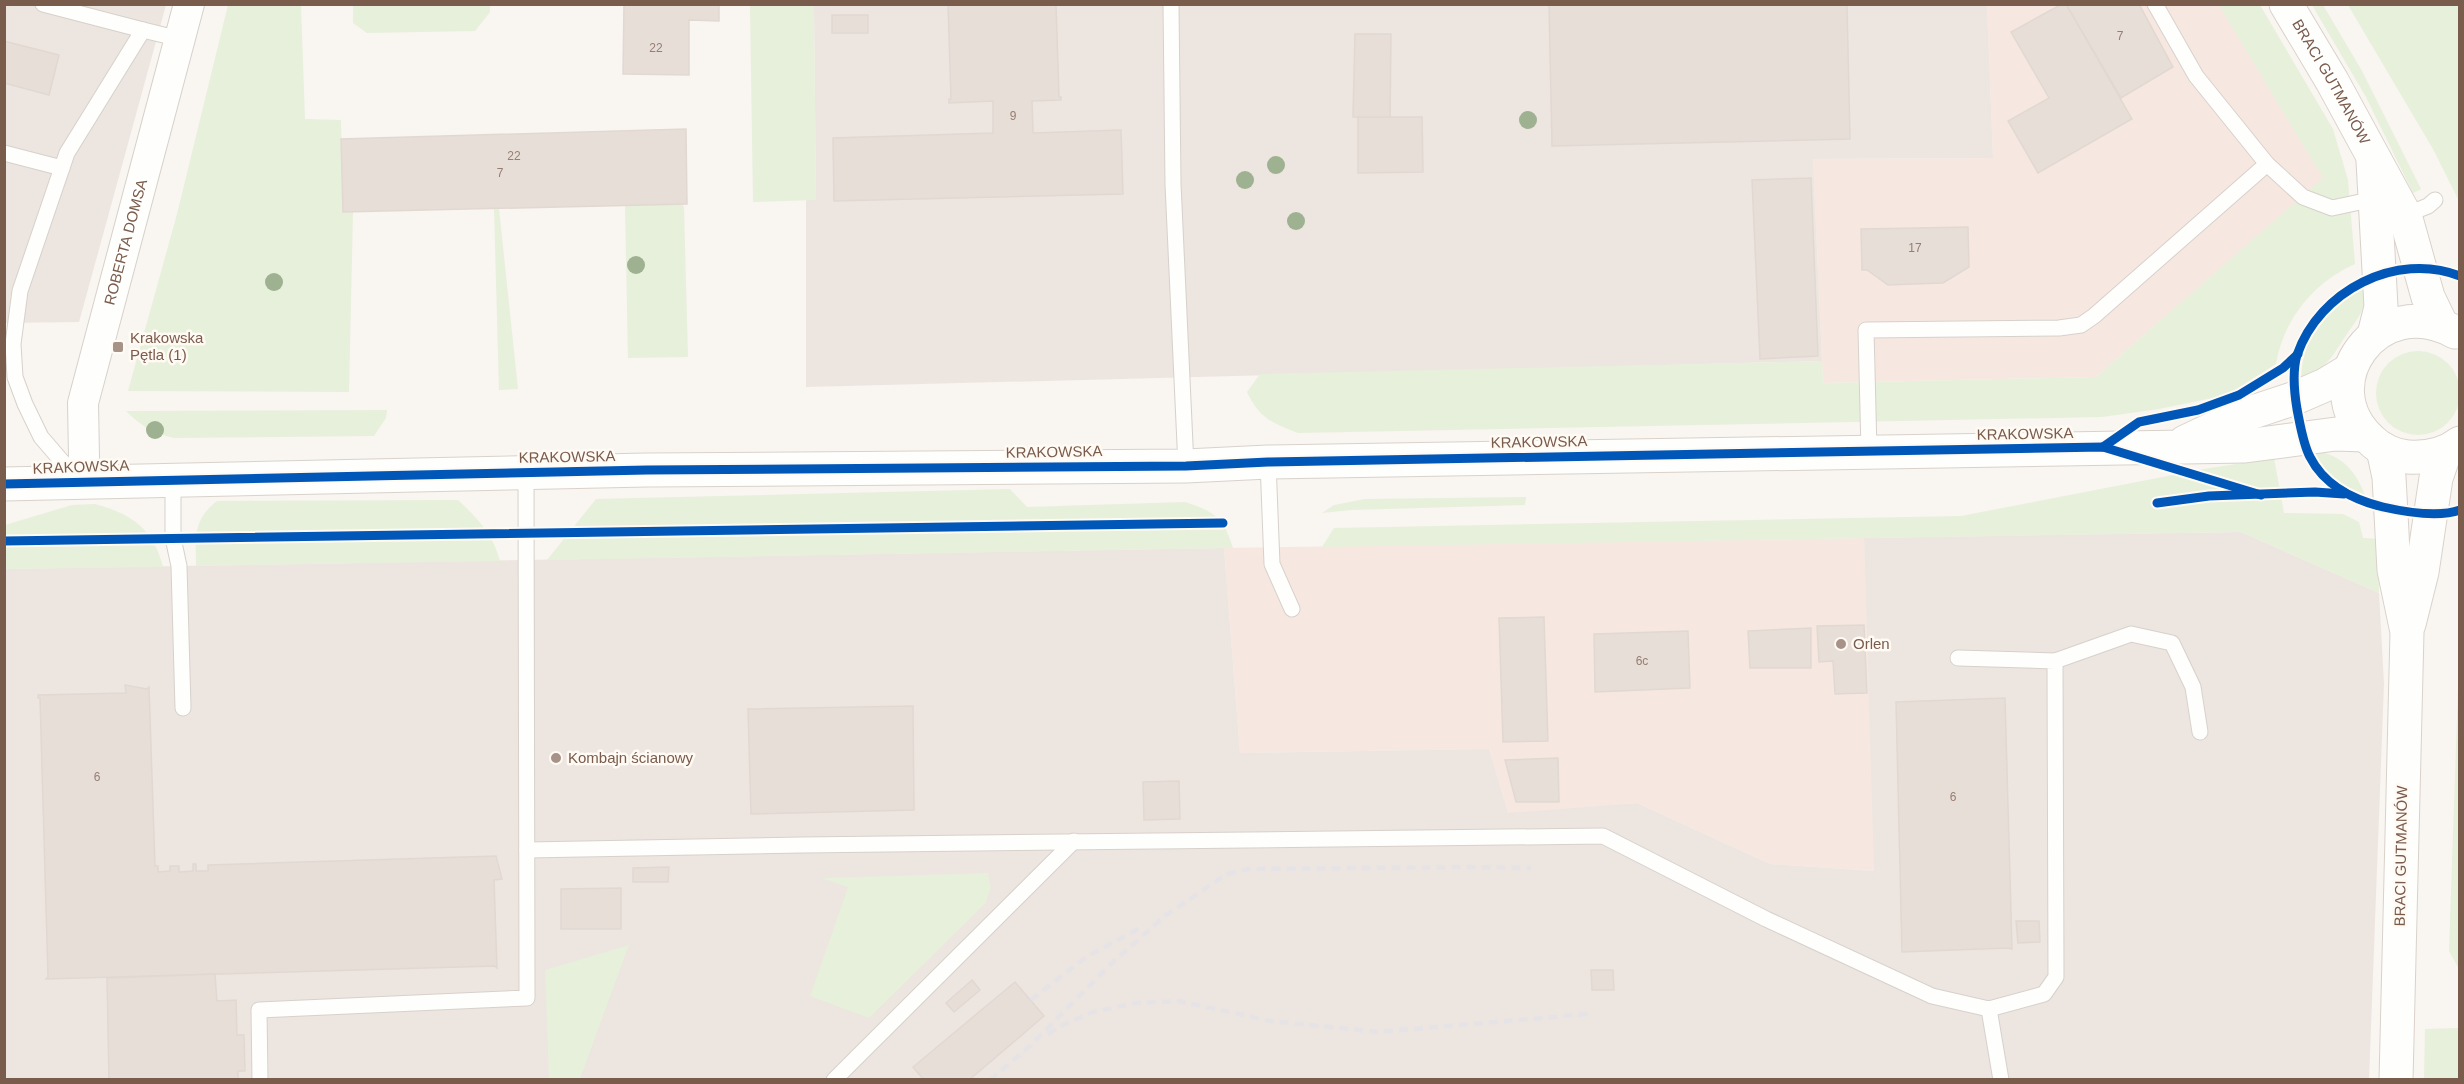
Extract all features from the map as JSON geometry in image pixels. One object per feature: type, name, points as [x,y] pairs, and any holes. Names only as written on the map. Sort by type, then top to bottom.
[{"type":"street","name":"ROBERTA DOMSA","points":[[80,482],[84,457],[83,403],[189,4]]},
{"type":"street","name":"BRACI GUTMANÓW","points":[[2286,4],[2332,81],[2405,215],[2428,297],[2450,329]]},
{"type":"street","name":"BRACI GUTMANÓW","points":[[2373,160],[2381,307],[2374,335]]},
{"type":"street","points":[[2350,370],[2360,351],[2374,335],[2389,326],[2406,321],[2423,320],[2450,329]]},
{"type":"street","name":"KRAKOWSKA","points":[[2178,446],[2238,417],[2295,398],[2325,385],[2350,370]]},
{"type":"street","name":"BRACI GUTMANÓW","points":[[2350,370],[2349,404],[2355,421],[2374,442],[2389,477],[2394,570],[2407,632]]},
{"type":"street","name":"KRAKOWSKA","points":[[4,484],[526,472],[1186,466],[1268,462],[2245,446],[2336,434],[2374,442],[2403,456],[2424,458],[2452,448]]},
{"type":"street","name":"BRACI GUTMANÓW","points":[[2396,1080],[2407,632],[2422,572],[2436,478],[2452,448]]},
{"type":"lane","points":[[44,4],[180,39]]},
{"type":"lane","points":[[1171,4],[1173,184],[1186,466]]},
{"type":"lane","points":[[2155,4],[2196,76],[2267,164],[2303,197],[2332,208],[2374,199]]},
{"type":"lane","points":[[80,482],[41,437],[10,376],[20,291],[67,153],[143,30]]},
{"type":"lane","points":[[4,153],[62,168]]},
{"type":"lane","points":[[1869,451],[1866,330],[2059,328],[2081,325],[2267,164]]},
{"type":"lane","points":[[2405,215],[2428,206],[2435,200]]},
{"type":"lane","points":[[1268,462],[1272,564],[1292,609]]},
{"type":"lane","points":[[260,1080],[259,1010],[527,998],[526,472]]},
{"type":"lane","points":[[173,479],[173,538],[179,566],[183,708]]},
{"type":"lane","points":[[1958,658],[2055,661],[2131,634],[2172,643],[2193,687],[2200,732]]},
{"type":"lane","points":[[527,850],[1074,841],[1603,836],[1766,919],[1932,996],[1989,1010],[2044,994],[2056,977],[2055,661]]},
{"type":"lane","points":[[834,1080],[1074,841]]},
{"type":"lane","points":[[1989,1010],[2001,1080]]},
{"type":"shaded area","points":[[2219,4],[2324,178],[2096,377],[1823,383],[1813,159],[1993,158],[1987,5]]},
{"type":"shaded area","points":[[4,5],[166,5],[79,322],[5,323]]},
{"type":"shaded area","points":[[814,5],[1987,5],[1993,158],[1813,159],[1822,361],[806,387],[806,200],[816,199]]},
{"type":"shaded area","points":[[2241,532],[2379,593],[2384,684],[2369,1079],[5,1079],[4,569],[1224,548],[1240,753],[1489,749],[1508,813],[1637,803],[1770,864],[1874,871],[1864,538]]},
{"type":"shaded area","name":"Orlen","points":[[1864,538],[1875,871],[1770,864],[1637,803],[1508,814],[1489,749],[1240,753],[1224,548]]},
{"type":"green space","points":[[228,5],[301,5],[305,119],[341,120],[343,212],[353,212],[349,392],[128,391],[177,214]]},
{"type":"green space","points":[[353,5],[490,5],[490,12],[475,31],[367,33],[353,23]]},
{"type":"green space","points":[[750,5],[814,5],[816,200],[753,202]]},
{"type":"green space","points":[[2219,5],[2260,5],[2333,129],[2348,180],[2355,264],[2326,281],[2303,304],[2286,332],[2276,364],[2227,395],[2159,409],[2102,417],[1298,433],[1262,414],[1247,392],[1260,374],[1822,361],[1823,383],[2096,377],[2323,178]]},
{"type":"green space","points":[[2312,5],[2323,5],[2362,71],[2421,189],[2413,193],[2366,97]]},
{"type":"green space","points":[[2348,5],[2459,5],[2459,201],[2433,149]]},
{"type":"green space","points":[[682,204],[684,207],[688,357],[628,358],[625,205]]},
{"type":"green space","points":[[494,209],[499,209],[518,389],[499,390]]},
{"type":"green space","points":[[2366,287],[2361,312],[2333,356],[2318,370],[2301,379],[2306,348],[2319,324],[2339,304]]},
{"type":"green space","points":[[2418,351],[2434,354],[2448,363],[2457,377],[2460,393],[2457,409],[2448,423],[2434,432],[2418,435],[2402,432],[2388,423],[2379,409],[2376,393],[2379,377],[2388,363],[2402,354]]},
{"type":"green space","points":[[387,410],[386,418],[374,436],[174,438],[148,429],[126,411]]},
{"type":"green space","points":[[2314,451],[2333,456],[2348,467],[2359,482],[2367,501],[2351,492],[2329,474]]},
{"type":"green space","points":[[2274,458],[2284,513],[2343,514],[2359,522],[2363,538],[2378,539],[2379,593],[2241,532],[1322,547],[1334,528],[1961,516],[2204,469]]},
{"type":"green space","points":[[1010,489],[1027,507],[1185,502],[1216,517],[1226,529],[1233,548],[547,560],[596,499]]},
{"type":"green space","points":[[1526,497],[1525,505],[1351,510],[1322,513],[1334,505],[1365,499]]},
{"type":"green space","points":[[458,500],[484,528],[500,561],[196,566],[196,538],[199,523],[217,501]]},
{"type":"green space","points":[[95,504],[120,513],[139,525],[153,543],[163,567],[5,569],[5,525],[72,505]]},
{"type":"green space","points":[[2459,659],[2460,969],[2449,951]]},
{"type":"green space","points":[[988,873],[991,887],[986,903],[869,1018],[810,996],[848,887],[821,878]]},
{"type":"green space","points":[[629,945],[580,1079],[549,1079],[545,970]]},
{"type":"green space","points":[[2459,1018],[2459,1079],[2424,1079],[2425,1029],[2458,1028]]},
{"type":"building","points":[[624,4],[719,4],[719,21],[689,20],[689,75],[623,74]]},
{"type":"building","points":[[948,4],[1056,4],[1059,97],[1061,100],[1032,101],[1033,133],[1121,130],[1123,194],[834,201],[833,138],[993,133],[993,101],[949,103],[951,99]]},
{"type":"building","points":[[1549,4],[1847,4],[1850,139],[1552,146]]},
{"type":"building","points":[[2062,4],[2066,4],[2132,119],[2038,173],[2008,121],[2049,98],[2011,32]]},
{"type":"building","points":[[2066,4],[2139,4],[2173,67],[2121,98]]},
{"type":"building","points":[[832,15],[868,15],[868,33],[832,33]]},
{"type":"building","points":[[1355,34],[1391,34],[1390,118],[1353,117]]},
{"type":"building","points":[[4,41],[59,55],[49,95],[4,83]]},
{"type":"building","points":[[1358,117],[1422,117],[1423,172],[1358,173]]},
{"type":"building","points":[[686,129],[687,204],[343,212],[341,139]]},
{"type":"building","points":[[1811,178],[1818,356],[1760,359],[1752,180]]},
{"type":"building","points":[[1968,227],[1969,267],[1943,283],[1888,285],[1867,270],[1862,270],[1861,229]]},
{"type":"building","points":[[1544,617],[1548,741],[1503,742],[1499,618]]},
{"type":"building","name":"Orlen","points":[[1864,625],[1867,693],[1835,694],[1833,661],[1819,662],[1817,626]]},
{"type":"building","name":"Orlen","points":[[1811,628],[1811,668],[1750,668],[1748,631]]},
{"type":"building","points":[[1688,631],[1690,688],[1595,692],[1594,634]]},
{"type":"building","points":[[125,685],[147,689],[149,687],[155,866],[158,866],[158,872],[170,871],[170,866],[179,866],[179,872],[193,871],[193,864],[196,864],[196,871],[208,871],[208,865],[496,856],[502,879],[494,880],[497,968],[495,966],[46,979],[48,977],[40,698],[38,695],[126,693]]},
{"type":"building","points":[[2005,698],[2012,949],[1902,952],[1896,702]]},
{"type":"building","points":[[913,706],[914,810],[751,814],[748,709]]},
{"type":"building","points":[[1558,758],[1559,802],[1516,802],[1505,760]]},
{"type":"building","points":[[1179,781],[1180,819],[1144,820],[1143,782]]},
{"type":"building","points":[[669,867],[668,882],[633,882],[633,868]]},
{"type":"building","points":[[621,888],[621,929],[561,929],[561,889]]},
{"type":"building","points":[[2016,921],[2039,921],[2040,942],[2018,943]]},
{"type":"building","points":[[1591,970],[1613,970],[1614,990],[1592,990]]},
{"type":"building","points":[[215,974],[217,1001],[236,1000],[237,1035],[244,1035],[245,1071],[238,1071],[238,1080],[109,1080],[107,978]]},
{"type":"building","points":[[972,980],[980,990],[954,1012],[946,1003]]},
{"type":"building","points":[[1015,982],[1044,1016],[969,1080],[924,1080],[913,1067]]},
{"type":"railway","points":[[990,1080],[1031,1045],[1113,962],[1166,915],[1227,874],[1249,869],[1531,868]]},
{"type":"railway","points":[[1031,1000],[1086,957],[1144,926]]},
{"type":"railway","points":[[1048,1034],[1093,1012],[1136,1003],[1179,1001],[1271,1021],[1378,1032],[1588,1014]]},
{"type":"cycle path","points":[[2460,276],[2436,270],[2411,269],[2386,273],[2363,282],[2341,295],[2323,312],[2308,332],[2297,355],[2294,368],[2295,395],[2305,446],[2323,476],[2341,490],[2361,500],[2392,509],[2432,514],[2460,510]]},
{"type":"cycle path","points":[[2103,447],[2139,422],[2198,410],[2239,395],[2283,368],[2298,354]]},
{"type":"cycle path","points":[[4,484],[647,470],[1186,466],[1268,462],[2103,447],[2261,495]]},
{"type":"cycle path","points":[[2157,503],[2209,496],[2315,492],[2344,494]]},
{"type":"cycle path","points":[[4,541],[1223,523]]},
{"type":"place","name":"Krakowska Pętla (1)","points":[[118,347]]},
{"type":"place","name":"Orlen","points":[[1841,644]]},
{"type":"place","name":"Kombajn ścianowy","points":[[556,758]]}]
